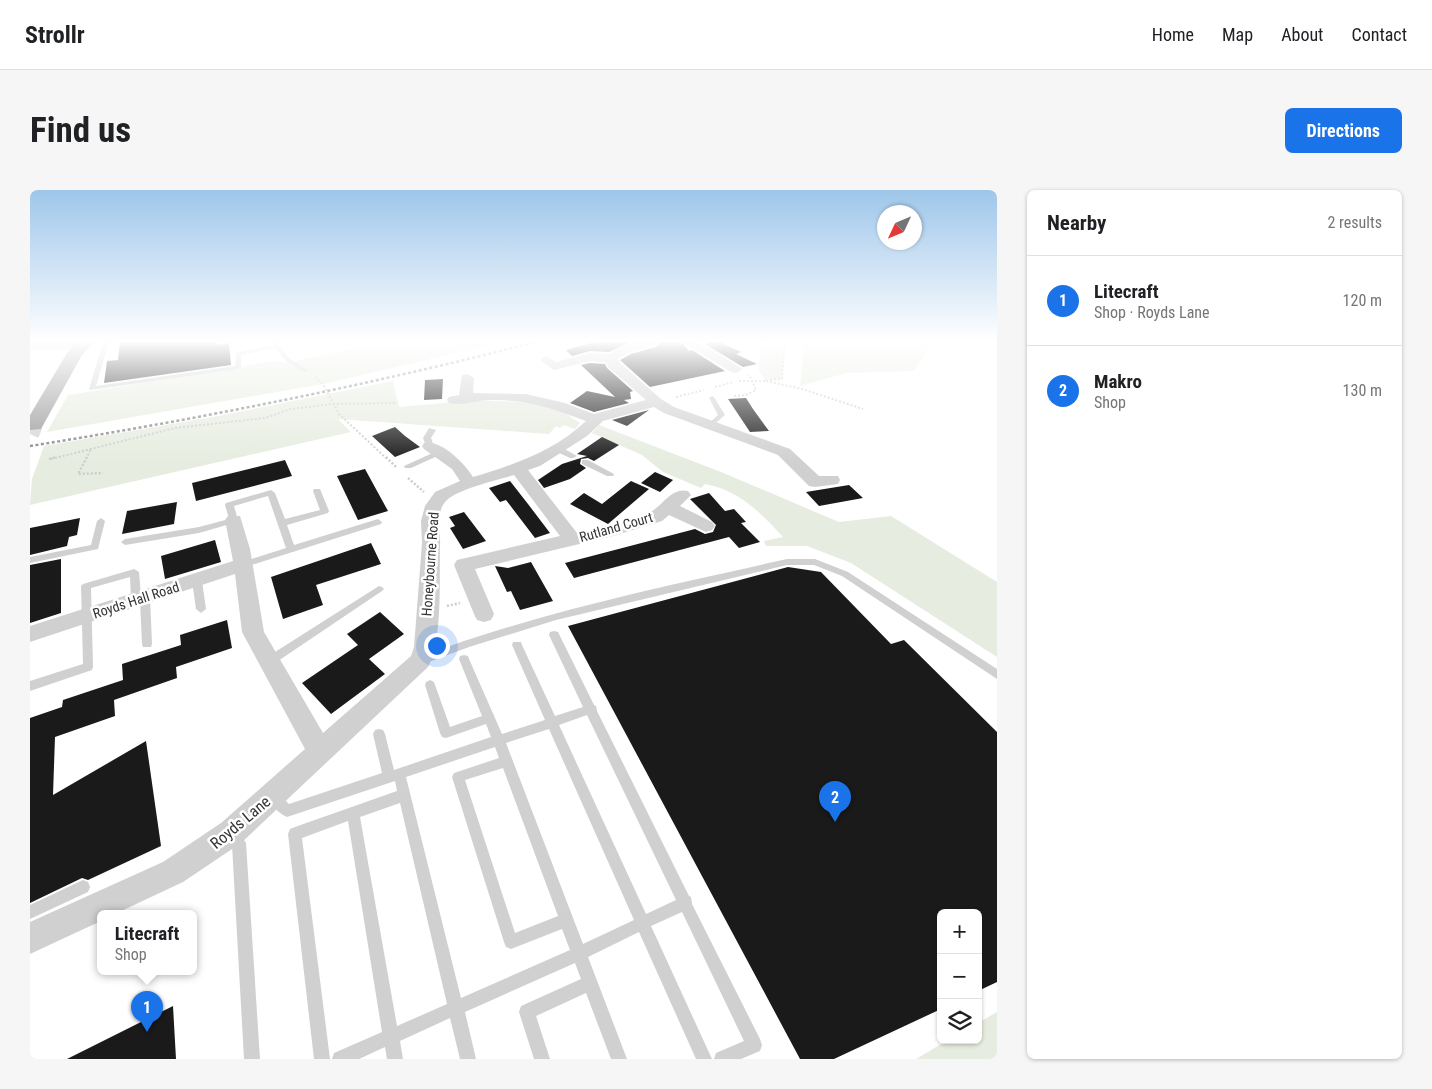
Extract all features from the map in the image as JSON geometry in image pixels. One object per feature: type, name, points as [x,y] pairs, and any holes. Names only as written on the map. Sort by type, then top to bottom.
[{"type":"highway","points":[[30,405],[44,383]]},
{"type":"highway","points":[[34,424],[58,383]]},
{"type":"street","points":[[465,383],[460,399],[497,394],[522,396],[561,405],[595,420]]},
{"type":"street","points":[[634,383],[656,402],[711,425],[774,443],[815,482],[832,480]]},
{"type":"street","name":"Honeybourne Road","points":[[425,673],[426,611],[431,543],[430,521],[437,502],[455,488],[566,453],[595,420],[656,402]]},
{"type":"street","points":[[434,443],[458,466],[470,484]]},
{"type":"street","name":"Rutland Court","points":[[518,469],[573,540],[656,517],[675,501],[706,526]]},
{"type":"street","points":[[234,520],[241,549],[253,632],[268,662],[320,751]]},
{"type":"street","points":[[481,606],[464,565],[573,540]]},
{"type":"street","name":"Royds Hall Road","points":[[30,634],[242,565]]},
{"type":"street","name":"Royds Lane","points":[[41,933],[173,872],[231,833],[320,751],[425,673]]},
{"type":"lane","points":[[94,383],[92,389],[135,383]]},
{"type":"lane","points":[[711,425],[722,415],[712,398]]},
{"type":"lane","points":[[408,466],[434,443]]},
{"type":"lane","points":[[585,462],[610,474]]},
{"type":"lane","points":[[282,524],[325,511],[317,491]]},
{"type":"lane","points":[[125,542],[199,530],[234,520],[229,505],[271,493],[291,549]]},
{"type":"lane","points":[[30,560],[95,547],[101,521]]},
{"type":"lane","points":[[242,565],[378,522]]},
{"type":"lane","points":[[490,718],[446,733],[425,673],[456,646],[557,616],[788,562],[815,562],[845,574],[997,674]]},
{"type":"lane","points":[[30,686],[88,667],[85,616],[86,586],[134,572],[141,598],[147,644]]},
{"type":"lane","points":[[197,581],[201,609]]},
{"type":"lane","points":[[268,662],[379,589]]},
{"type":"lane","points":[[554,635],[592,709],[754,1045],[722,1059]]},
{"type":"lane","points":[[517,645],[704,1059]]},
{"type":"lane","points":[[464,659],[490,718],[619,1059]]},
{"type":"lane","points":[[273,795],[286,811],[592,709]]},
{"type":"lane","points":[[379,734],[394,775],[404,795],[468,1059]]},
{"type":"lane","points":[[506,761],[458,777],[510,942],[566,920]]},
{"type":"lane","points":[[322,1059],[296,834],[404,795]]},
{"type":"lane","points":[[352,813],[396,1059]]},
{"type":"lane","points":[[231,833],[239,843],[252,1059]]},
{"type":"lane","points":[[30,912],[83,887]]},
{"type":"lane","points":[[41,933],[54,901]]},
{"type":"lane","points":[[340,1059],[578,954],[642,921],[686,902]]},
{"type":"lane","points":[[542,1059],[528,1012],[590,983]]},
{"type":"path","points":[[323,383],[326,385],[331,404],[346,422],[437,502]]},
{"type":"path","points":[[656,402],[714,383]]},
{"type":"path","points":[[734,396],[746,396],[756,390],[753,383]]},
{"type":"path","points":[[773,383],[802,389],[862,409]]},
{"type":"path","points":[[49,459],[175,428],[265,418],[291,409],[331,404],[397,403]]},
{"type":"path","points":[[91,449],[78,474],[103,473]]},
{"type":"path","points":[[426,611],[481,606]]},
{"type":"shaded area","points":[[143,383],[330,383],[47,432],[68,395]]},
{"type":"shaded area","points":[[385,383],[393,383],[399,407],[463,401],[506,401],[549,407],[570,414],[569,416],[580,423],[575,429],[564,425],[560,428],[556,426],[549,434],[338,419],[351,432],[30,505],[32,479],[44,446],[218,416]]},
{"type":"shaded area","points":[[800,383],[812,383],[800,386]]},
{"type":"shaded area","points":[[599,425],[721,472],[839,522],[891,516],[997,582],[997,657],[851,563],[807,546],[766,546],[764,541],[783,537],[758,511],[739,497],[728,491],[705,484],[701,488],[663,472],[642,455],[592,433]]},
{"type":"shaded area","points":[[997,1012],[997,1059],[916,1059],[941,1044],[982,1044],[982,1021]]},
{"type":"building","points":[[425,383],[443,383],[442,399],[424,400]]},
{"type":"building","points":[[600,383],[623,383],[633,391],[630,392],[631,399],[624,400],[629,403],[594,412],[570,403],[587,391],[615,397]]},
{"type":"building","points":[[645,383],[671,383],[650,387]]},
{"type":"building","points":[[746,398],[769,431],[750,432],[728,399]]},
{"type":"building","points":[[649,410],[627,426],[612,420]]},
{"type":"building","points":[[395,427],[420,447],[395,457],[372,436]]},
{"type":"building","points":[[602,437],[619,445],[594,461],[588,458],[581,459],[580,464],[586,468],[570,479],[544,488],[538,480],[562,464],[587,456],[577,454]]},
{"type":"building","points":[[285,460],[292,476],[196,501],[192,483]]},
{"type":"building","points":[[365,469],[388,511],[358,520],[337,476]]},
{"type":"building","points":[[655,472],[673,480],[660,492],[641,483]]},
{"type":"building","points":[[510,481],[550,533],[535,538],[506,500],[500,502],[489,488]]},
{"type":"building","points":[[631,481],[649,489],[608,524],[570,504],[584,493],[602,504]]},
{"type":"building","points":[[849,485],[863,498],[819,506],[806,492]]},
{"type":"building","points":[[709,493],[725,511],[734,509],[746,522],[741,523],[760,542],[739,548],[729,537],[574,578],[565,563],[695,529],[705,534],[713,532],[716,525],[690,499]]},
{"type":"building","points":[[177,502],[174,524],[122,534],[127,511]]},
{"type":"building","points":[[464,512],[486,541],[463,549],[450,528],[455,526],[449,517]]},
{"type":"building","points":[[80,518],[77,535],[69,537],[67,546],[30,555],[30,528]]},
{"type":"building","points":[[215,540],[221,562],[165,579],[161,556]]},
{"type":"building","points":[[371,543],[381,564],[316,585],[323,605],[283,619],[271,577]]},
{"type":"building","points":[[61,559],[61,613],[30,623],[30,565]]},
{"type":"building","points":[[531,562],[553,601],[520,610],[511,591],[507,592],[495,566],[508,568]]},
{"type":"building","points":[[788,567],[821,572],[891,644],[904,640],[997,732],[997,982],[982,989],[982,909],[937,909],[937,1011],[834,1059],[800,1059],[568,626]]},
{"type":"building","points":[[380,612],[404,634],[369,659],[385,674],[331,714],[302,683],[358,645],[347,634]]},
{"type":"building","points":[[227,620],[232,648],[176,667],[177,678],[114,700],[115,716],[55,737],[53,795],[146,741],[161,846],[88,880],[82,878],[30,903],[30,718],[62,707],[63,700],[123,680],[122,664],[181,645],[180,635]]},
{"type":"building","points":[[173,1006],[176,1059],[67,1059]]},
{"type":"tunnel","points":[[30,434],[34,425]]},
{"type":"railway","points":[[30,446],[157,424],[367,383]]},
{"type":"place","name":"Makro","points":[[835,822]]},
{"type":"place","name":"Litecraft","points":[[147,1032]]}]
